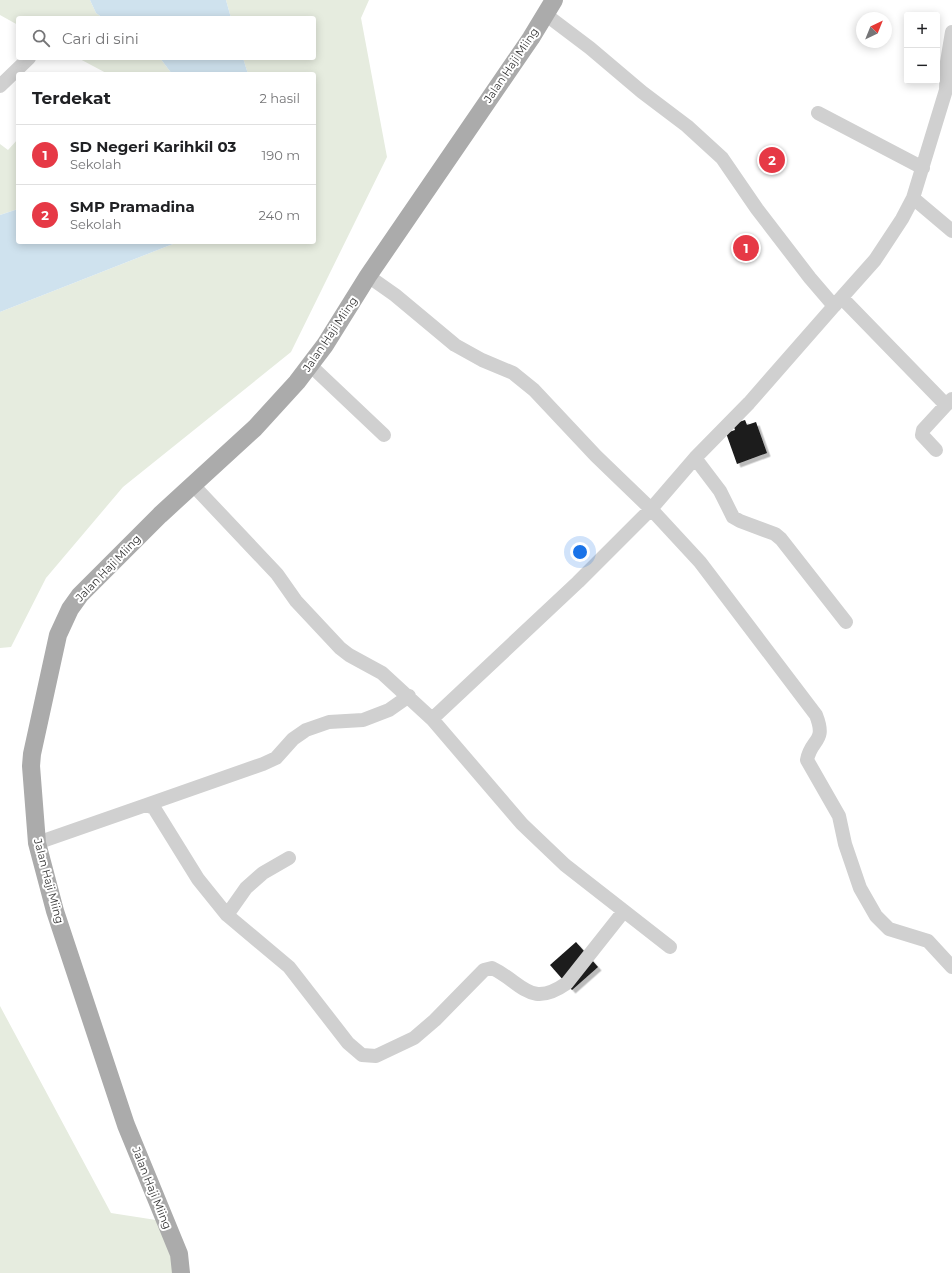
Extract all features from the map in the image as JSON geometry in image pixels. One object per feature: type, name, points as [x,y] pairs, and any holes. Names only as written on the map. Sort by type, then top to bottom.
[{"type":"main road","name":"Jalan Haji Miing","points":[[181,1273],[178,1254],[126,1125],[55,911],[37,843],[31,760],[53,656],[64,621],[80,595],[155,519],[255,428],[276,406],[310,365],[325,345],[368,276],[550,7]]},
{"type":"street","points":[[550,7],[590,48],[642,92],[687,126],[722,158],[757,209],[810,278],[949,402],[923,430],[922,435],[936,450]]},
{"type":"street","points":[[432,719],[578,582],[651,509],[695,458],[749,403],[875,260],[902,219],[913,198],[924,168],[946,90],[947,62],[952,32]]},
{"type":"street","points":[[0,86],[27,60]]},
{"type":"street","points":[[818,113],[924,168]]},
{"type":"street","points":[[913,198],[952,231]]},
{"type":"street","points":[[368,276],[395,295],[456,345],[482,360],[500,366],[513,373],[534,390],[596,456],[651,509],[700,562],[816,715],[821,726],[820,735],[808,752],[807,760],[839,816],[845,844],[860,888],[876,916],[889,929],[928,942],[952,967]]},
{"type":"street","points":[[310,365],[384,435]]},
{"type":"street","points":[[695,458],[720,491],[733,516],[740,521],[775,534],[781,539],[846,622]]},
{"type":"street","points":[[193,485],[277,574],[296,600],[340,648],[349,655],[382,673],[409,696],[432,719],[522,824],[565,865],[670,947]]},
{"type":"street","points":[[37,843],[263,764],[276,758],[293,739],[306,730],[329,722],[363,720],[389,710],[409,696]]},
{"type":"street","points":[[146,805],[154,808],[198,879],[227,915],[289,967],[348,1043],[362,1055],[376,1056],[414,1038],[435,1020],[477,975],[484,970],[492,968],[502,973],[518,986],[532,994],[542,994],[557,990],[567,983],[624,911]]},
{"type":"street","points":[[227,915],[246,888],[263,873],[289,858]]},
{"type":"shaded area","points":[[0,0],[90,0],[96,13],[100,16],[16,16],[16,24],[0,15]]},
{"type":"shaded area","points":[[226,0],[369,0],[361,18],[387,157],[291,352],[123,487],[46,578],[11,647],[0,648],[0,312],[173,244],[316,244],[316,72],[247,72],[244,60],[316,60],[316,16],[230,16]]},
{"type":"shaded area","points":[[82,60],[162,60],[170,72],[104,72]]},
{"type":"shaded area","points":[[16,141],[16,210],[0,215],[0,144],[8,150]]},
{"type":"shaded area","points":[[0,1006],[111,1213],[169,1222],[182,1273],[0,1273]]},
{"type":"water","points":[[90,0],[226,0],[230,16],[100,16],[96,13]]},
{"type":"water","points":[[162,60],[244,60],[247,72],[170,72]]},
{"type":"water","points":[[16,210],[16,244],[173,244],[0,312],[0,215]]},
{"type":"building","points":[[745,420],[747,425],[756,422],[767,453],[737,464],[726,433],[735,430],[733,424]]},
{"type":"building","points":[[576,942],[598,967],[572,990],[550,965]]},
{"type":"place","name":"SMP Pramadina","points":[[772,160]]},
{"type":"place","name":"SD Negeri Karihkil 03","points":[[746,248]]}]
